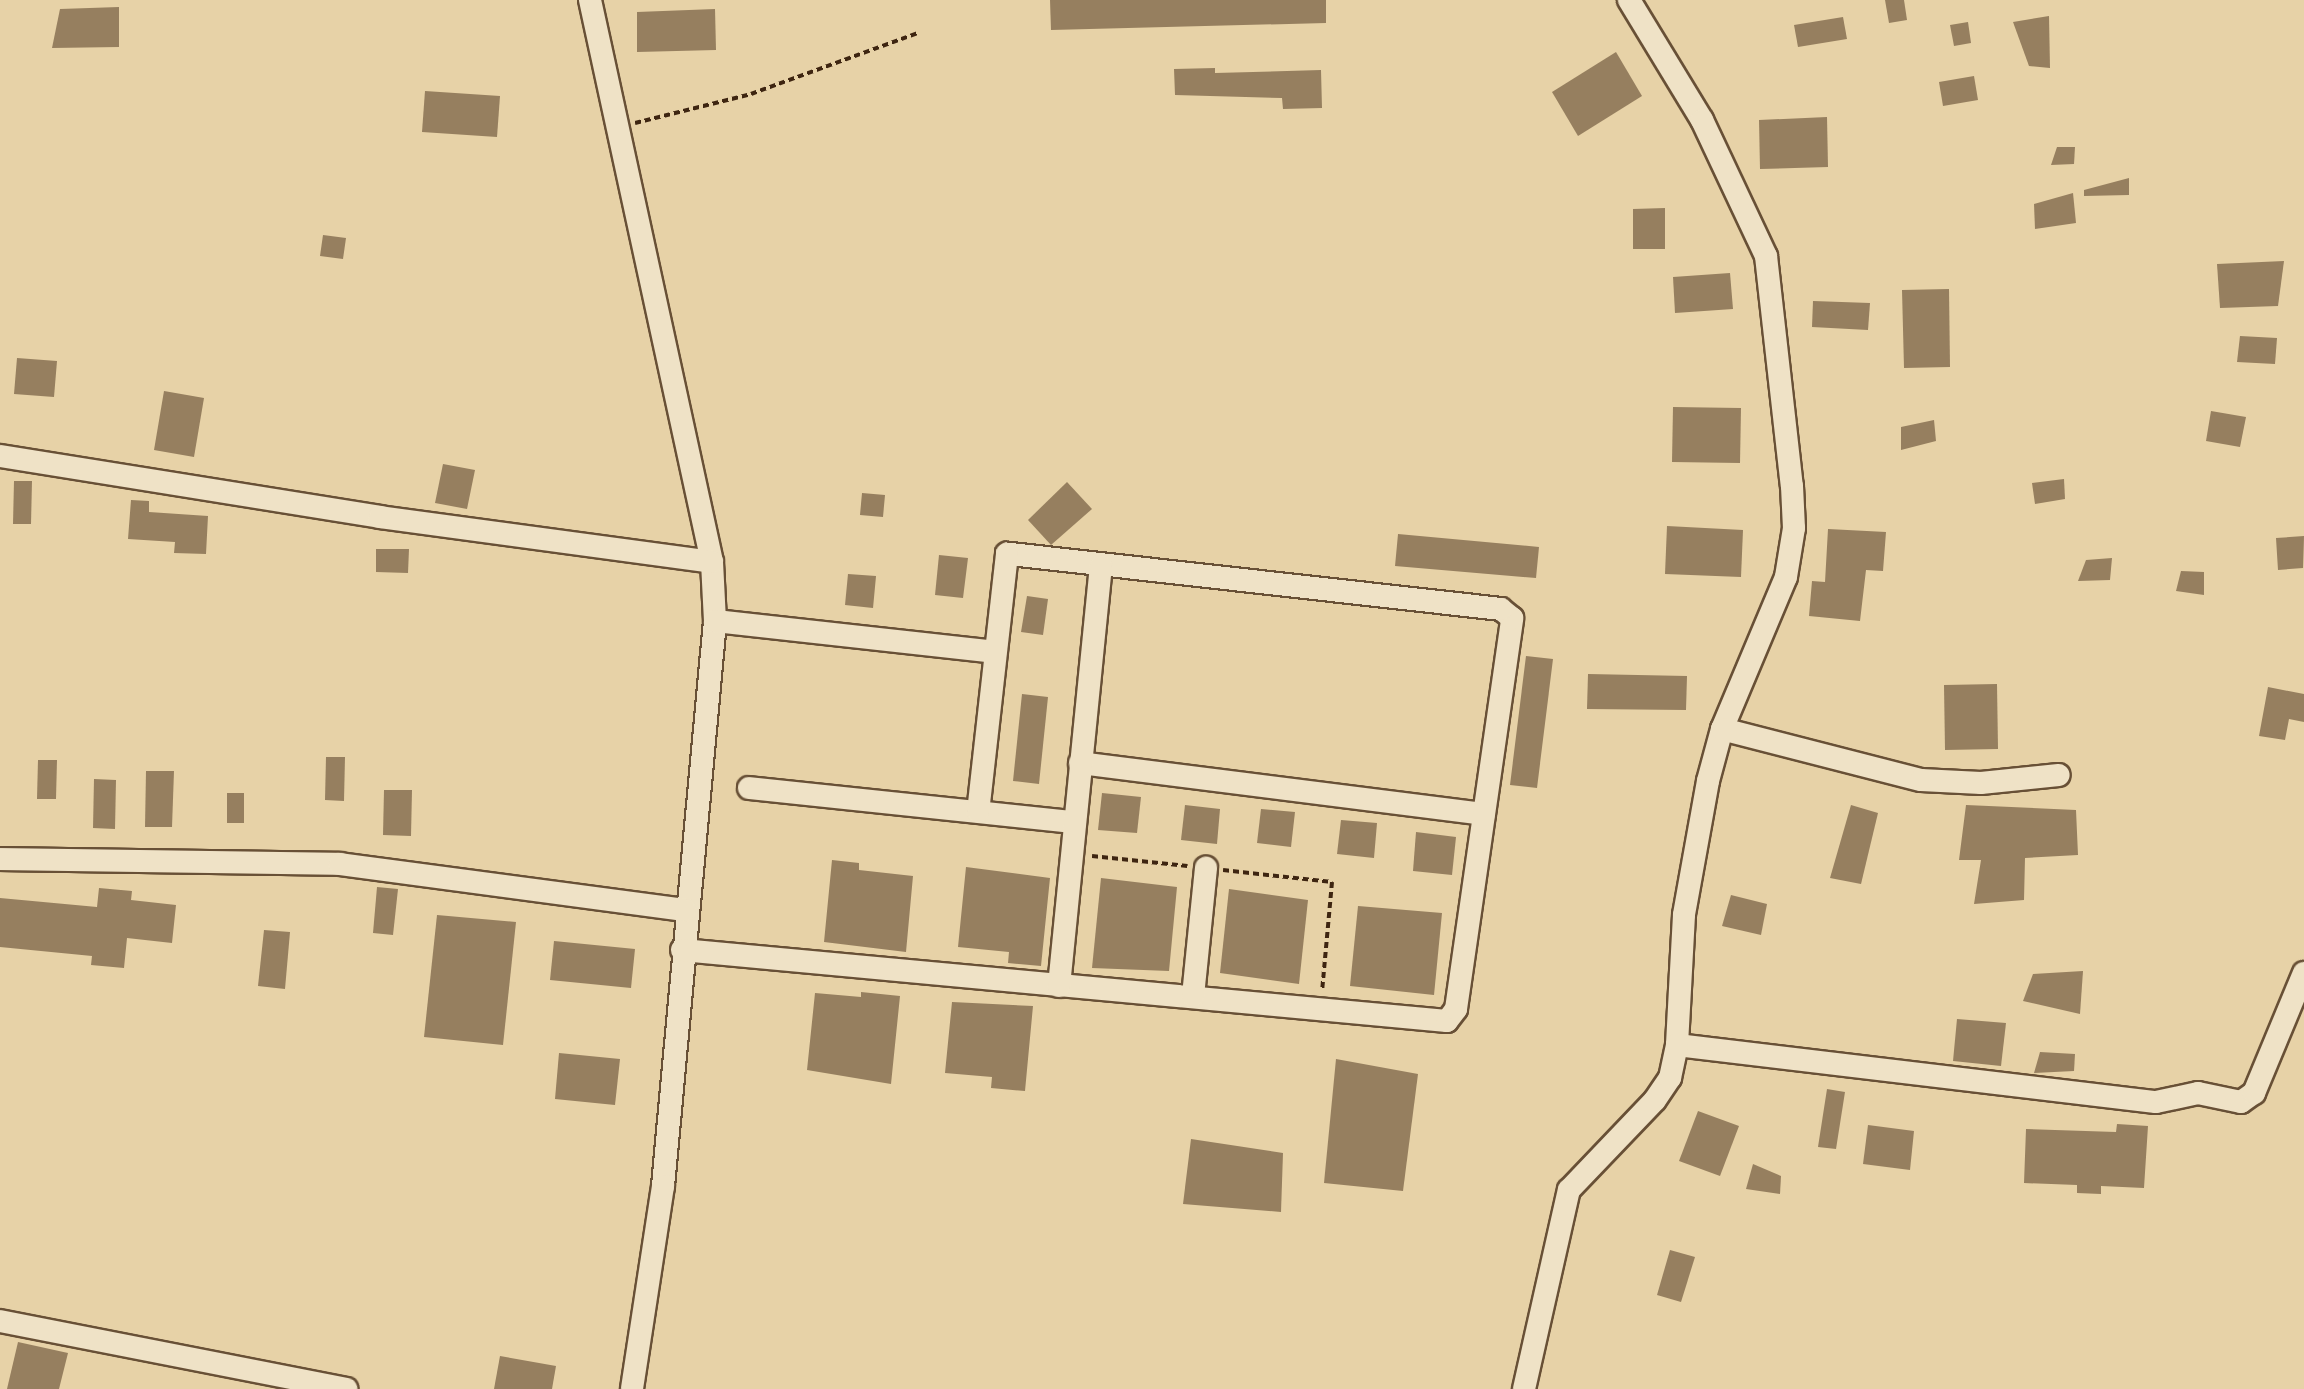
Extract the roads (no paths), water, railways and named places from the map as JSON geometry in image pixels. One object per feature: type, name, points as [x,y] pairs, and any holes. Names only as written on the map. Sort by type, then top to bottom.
[{"type":"street","points":[[590,0],[712,562],[715,621],[685,910],[663,1186],[632,1389]]},
{"type":"street","points":[[1524,1389],[1569,1190],[1655,1100],[1670,1078],[1677,1045],[1684,915],[1722,729],[1791,555],[1792,486],[1775,299],[1753,224],[1702,120],[1629,0]]},
{"type":"street","points":[[0,456],[380,517],[712,562]]},
{"type":"street","points":[[682,950],[1443,1022],[1452,1017],[1512,624],[1506,611],[1007,554],[978,811]]},
{"type":"street","points":[[1059,986],[1101,566]]},
{"type":"street","points":[[715,621],[994,652]]},
{"type":"street","points":[[1722,729],[1921,780],[1981,783],[2059,775]]},
{"type":"street","points":[[1080,763],[1484,814]]},
{"type":"street","points":[[749,788],[1074,822]]},
{"type":"street","points":[[0,859],[340,864],[685,910]]},
{"type":"street","points":[[1193,996],[1206,868]]},
{"type":"street","points":[[1677,1045],[2156,1102],[2198,1093],[2241,1102],[2254,1093],[2304,973]]},
{"type":"street","points":[[0,1321],[346,1389]]}]
